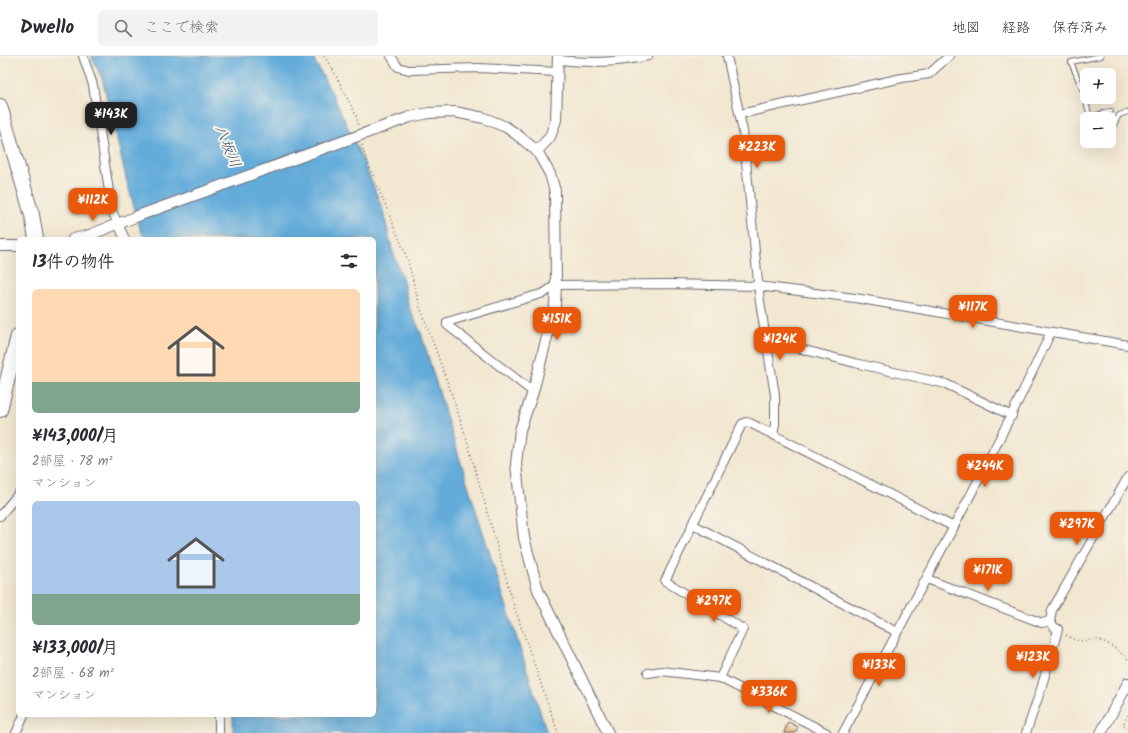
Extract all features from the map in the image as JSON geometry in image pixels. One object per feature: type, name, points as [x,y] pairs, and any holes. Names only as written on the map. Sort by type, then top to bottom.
[{"type":"highway","points":[[0,106],[32,215],[36,237]]},
{"type":"highway","points":[[0,410],[16,344]]},
{"type":"street","points":[[83,56],[93,85],[112,211],[124,237]]},
{"type":"street","points":[[391,56],[398,67],[410,70],[478,68],[558,72]]},
{"type":"street","points":[[536,151],[550,137],[556,120],[558,58],[584,63],[615,62],[648,56]]},
{"type":"street","points":[[727,56],[740,114],[746,153],[758,286],[775,395],[775,424],[773,434]]},
{"type":"street","points":[[740,114],[902,78],[929,74],[949,56]]},
{"type":"street","points":[[82,237],[359,136],[410,118],[430,113],[455,112],[484,118],[506,127],[536,151],[550,174],[555,191],[556,285],[554,305],[532,392],[520,430],[516,464],[524,538],[538,590],[608,733]]},
{"type":"street","points":[[0,246],[16,246]]},
{"type":"street","points":[[532,392],[447,325],[447,322],[544,293],[556,285],[668,284],[758,286],[855,298],[1128,345]]},
{"type":"street","points":[[843,733],[927,579],[1012,416],[1051,332]]},
{"type":"street","points":[[766,340],[855,363],[946,384],[1012,416]]},
{"type":"street","points":[[720,678],[743,629],[665,581],[742,424],[746,422],[750,423],[773,434],[954,527]]},
{"type":"street","points":[[1026,733],[1041,689],[1058,629],[1054,627],[1050,621],[1052,610],[1128,477]]},
{"type":"street","points":[[0,516],[16,496]]},
{"type":"street","points":[[692,524],[897,632]]},
{"type":"street","points":[[927,579],[1042,623],[1050,621]]},
{"type":"street","points":[[648,673],[662,672],[720,678],[826,733]]},
{"type":"street","points":[[1101,733],[1128,683]]},
{"type":"street","points":[[16,733],[23,717]]},
{"type":"street","points":[[219,717],[219,733]]},
{"type":"lane","points":[[1102,56],[1071,62],[1083,91],[1090,117],[1111,111]]},
{"type":"lane","points":[[1116,121],[1119,115],[1128,112]]},
{"type":"path","points":[[324,56],[332,68],[357,117],[359,136],[365,156],[407,258],[420,307],[466,437],[513,603],[558,733]]},
{"type":"path","points":[[1058,629],[1074,640],[1103,641],[1128,659]]},
{"type":"path","points":[[1128,715],[1122,725],[1128,728]]},
{"type":"water","name":"八坂川","points":[[91,56],[312,56],[333,95],[364,163],[383,210],[392,249],[402,277],[409,307],[421,333],[547,733],[233,733],[233,717],[376,717],[376,237],[145,237],[141,232],[127,182],[102,78]]},
{"type":"building","points":[[788,722],[798,727],[795,733],[784,733]]}]
